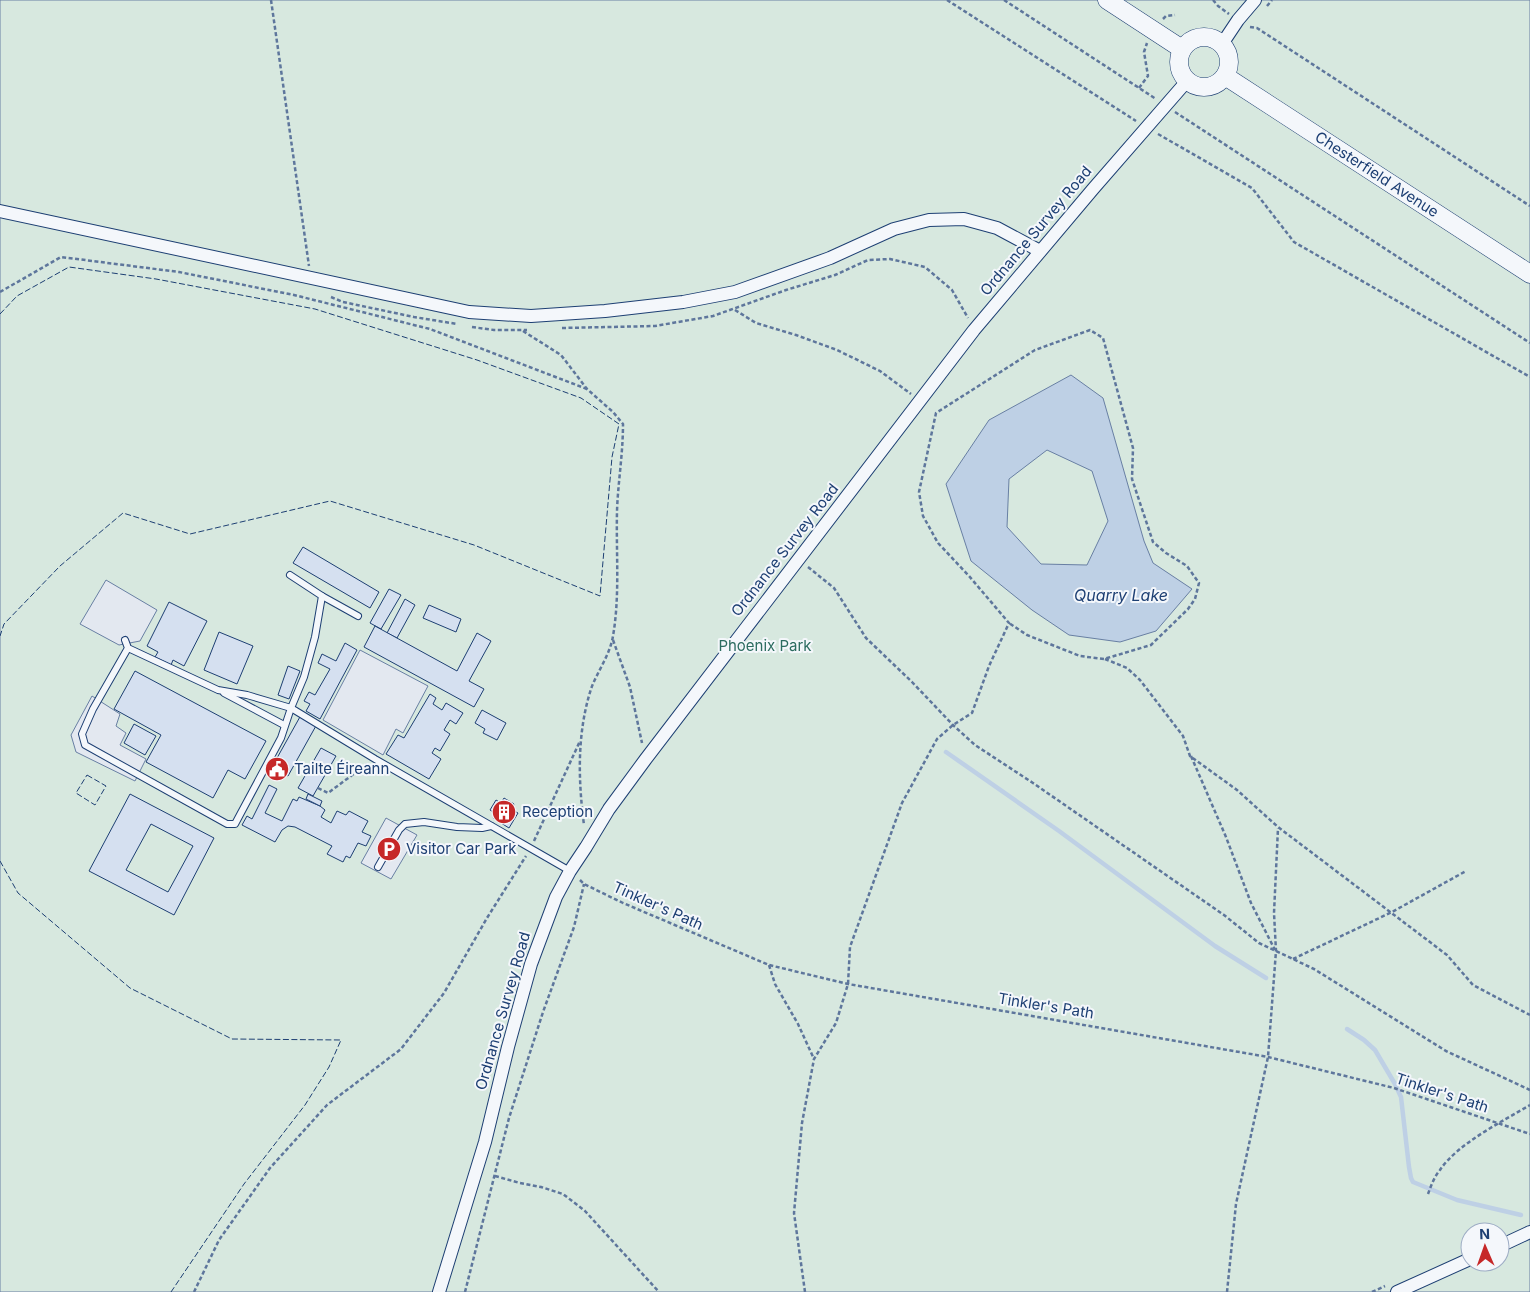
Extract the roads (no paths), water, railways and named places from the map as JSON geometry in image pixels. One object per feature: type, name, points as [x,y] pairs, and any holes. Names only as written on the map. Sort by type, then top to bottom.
[{"type":"street","points":[[1107,0],[1182,49]]},
{"type":"street","points":[[1222,44],[1255,0]]},
{"type":"street","points":[[1201,37],[1208,37],[1222,44],[1226,50],[1229,63],[1225,76],[1220,82],[1206,87],[1187,81],[1181,72],[1179,64],[1182,49],[1187,43],[1201,37]]},
{"type":"street","name":"Chesterfield Avenue","points":[[1225,76],[1530,274]]},
{"type":"street","name":"Ordnance Survey Road","points":[[439,1292],[484,1142],[531,964],[556,897],[570,871],[609,809],[645,760],[974,330],[1187,81]]},
{"type":"street","points":[[0,211],[469,312],[531,316],[614,310],[683,302],[735,292],[830,258],[894,229],[929,220],[964,219],[996,228],[1040,251]]},
{"type":"street","points":[[1510,1241],[1530,1232]]},
{"type":"street","points":[[1397,1292],[1460,1264]]},
{"type":"lane","points":[[290,575],[358,616]]},
{"type":"lane","points":[[128,648],[93,709],[82,734],[85,744],[227,824],[235,824],[281,738],[284,725],[304,677],[315,637],[322,596]]},
{"type":"lane","points":[[125,640],[128,648],[218,690],[284,725]]},
{"type":"lane","points":[[218,690],[247,695],[291,708],[375,759],[570,871]]},
{"type":"lane","points":[[378,866],[399,830],[406,824],[424,822],[457,827],[482,828],[491,826]]},
{"type":"water","name":"Quarry Lake","points":[[1071,375],[1103,398],[1144,541],[1153,563],[1192,589],[1156,631],[1120,642],[1069,635],[1032,610],[971,561],[946,484],[989,420]],"holes":[[[1047,450],[1092,471],[1108,521],[1087,565],[1041,564],[1007,527],[1009,479]]]},
{"type":"waterway","points":[[946,752],[1059,831],[1215,946],[1266,978]]},
{"type":"waterway","points":[[1347,1029],[1375,1050],[1401,1097],[1409,1167],[1413,1182],[1457,1200],[1521,1215]]},
{"type":"place","name":"Tailte Éireann","points":[[277,769]]},
{"type":"place","name":"Reception","points":[[504,812]]},
{"type":"place","name":"Visitor Car Park","points":[[389,849]]},
{"type":"park label","name":"Phoenix Park","points":[[765,646]]}]
